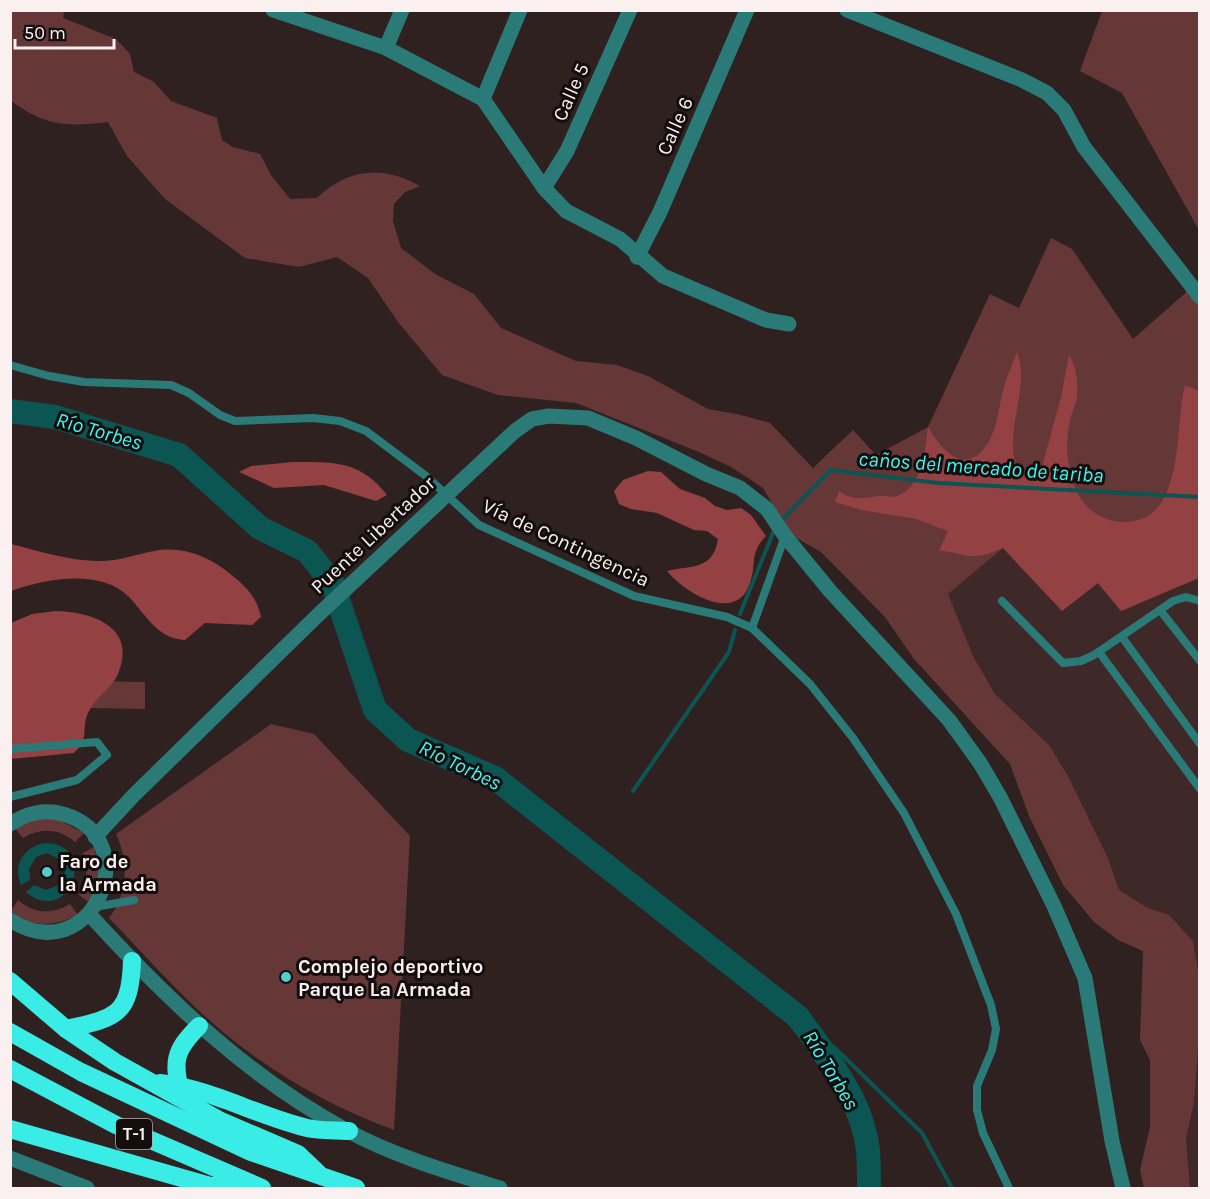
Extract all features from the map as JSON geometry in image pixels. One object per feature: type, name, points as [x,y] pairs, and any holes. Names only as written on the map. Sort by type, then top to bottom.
[{"type":"highway","points":[[66,1029],[105,1020],[121,1010],[131,990],[132,962]]},
{"type":"highway","points":[[10,981],[66,1029],[115,1062],[152,1083],[308,1128],[349,1131]]},
{"type":"highway","points":[[200,1026],[180,1045],[176,1068],[181,1093],[221,1121],[298,1154],[321,1176]]},
{"type":"highway","points":[[10,1032],[81,1072],[251,1152],[356,1188]]},
{"type":"highway","name":"T-1","points":[[10,1069],[116,1125],[259,1187]]},
{"type":"highway","points":[[10,1129],[210,1186],[259,1187]]},
{"type":"street","points":[[273,10],[291,14],[386,48],[483,99],[544,188],[566,211],[620,239],[663,276],[765,320],[789,324]]},
{"type":"street","points":[[386,48],[402,10]]},
{"type":"street","points":[[483,99],[520,10]]},
{"type":"street","name":"Calle 5","points":[[544,188],[567,151],[630,10]]},
{"type":"street","name":"Calle 6","points":[[637,256],[660,212],[747,10]]},
{"type":"street","points":[[847,10],[1022,80],[1047,93],[1064,110],[1084,147],[1122,200],[1200,297]]},
{"type":"street","name":"Puente Libertador","points":[[95,837],[133,796],[270,663],[506,440],[532,419],[549,416],[588,418],[636,438],[706,474],[740,488],[767,509],[784,536],[830,591],[949,720],[980,763],[1000,797],[1054,906],[1085,978],[1123,1188]]},
{"type":"street","points":[[10,824],[28,815],[56,813],[74,818],[95,837],[103,853],[106,872],[103,891],[92,911],[74,926],[46,932],[28,929],[10,920]]},
{"type":"street","points":[[92,911],[132,962],[200,1026],[266,1078],[349,1131],[422,1163],[500,1188]]},
{"type":"street","points":[[10,1158],[87,1188]]},
{"type":"lane","name":"Vía de Contingencia","points":[[10,365],[49,376],[84,382],[171,385],[189,393],[220,415],[235,421],[313,418],[340,421],[366,432],[417,469],[479,525],[634,596],[727,617],[752,628],[810,684],[853,738],[904,813],[956,914],[990,1005],[996,1029],[992,1050],[977,1086],[977,1110],[982,1133],[1009,1188]]},
{"type":"lane","points":[[752,628],[784,536]]},
{"type":"lane","points":[[1002,601],[1063,663],[1081,661],[1099,652],[1173,601],[1186,597],[1200,601]]},
{"type":"lane","points":[[1161,610],[1200,661]]},
{"type":"lane","points":[[1122,638],[1200,744]]},
{"type":"lane","points":[[1099,652],[1200,789]]},
{"type":"lane","points":[[10,749],[97,742],[107,755],[77,780],[10,797]]},
{"type":"lane","points":[[92,911],[134,900]]},
{"type":"shaded area","points":[[11,11],[64,11],[63,18],[116,39],[130,54],[134,72],[154,82],[171,101],[217,118],[222,140],[233,147],[260,154],[271,175],[290,199],[317,198],[341,181],[353,175],[366,173],[393,175],[420,186],[405,192],[394,204],[393,221],[401,248],[435,274],[474,294],[501,328],[576,361],[617,365],[648,376],[708,409],[770,423],[813,468],[853,430],[876,455],[928,427],[990,294],[1019,308],[1051,238],[1072,249],[1133,339],[1199,281],[1199,577],[1121,611],[1098,583],[1062,611],[1003,548],[948,594],[973,656],[995,694],[1049,745],[1068,776],[1108,858],[1119,890],[1146,907],[1169,915],[1193,941],[1199,976],[1200,1021],[1194,1103],[1186,1138],[1190,1188],[1144,1188],[1140,1170],[1150,1127],[1150,1060],[1140,1040],[1143,951],[1118,940],[1094,922],[1063,885],[1029,816],[1010,764],[914,659],[885,617],[821,552],[791,535],[763,488],[731,467],[699,452],[576,403],[498,395],[442,375],[398,322],[368,278],[337,257],[299,267],[245,258],[165,199],[127,156],[108,122],[56,123],[35,116],[11,101]]},
{"type":"shaded area","points":[[1102,11],[1199,11],[1199,230],[1122,93],[1080,71]]},
{"type":"shaded area","points":[[1017,352],[1021,380],[1013,442],[1018,473],[1030,479],[1041,470],[1061,397],[1069,355],[1077,378],[1076,401],[1068,436],[1067,454],[1070,470],[1074,486],[1082,500],[1093,512],[1107,519],[1124,522],[1144,518],[1159,506],[1168,489],[1174,468],[1185,385],[1199,391],[1199,578],[1121,611],[1098,583],[1062,611],[1003,548],[985,555],[974,556],[939,551],[948,531],[916,519],[861,510],[835,502],[839,491],[858,498],[895,497],[906,491],[912,485],[921,466],[928,427],[940,445],[956,457],[973,458],[981,452],[994,429],[1005,383]]},
{"type":"shaded area","points":[[293,462],[345,465],[367,475],[387,495],[376,501],[324,485],[274,488],[239,472],[251,466]]},
{"type":"shaded area","points":[[648,471],[661,472],[680,489],[705,498],[715,506],[727,510],[741,508],[751,515],[766,536],[755,553],[750,583],[743,595],[734,602],[710,601],[697,595],[685,588],[667,571],[706,562],[711,557],[718,539],[707,531],[694,530],[657,513],[631,509],[619,504],[614,491],[623,480]]},
{"type":"shaded area","points":[[11,544],[63,557],[96,561],[154,551],[187,552],[216,564],[239,581],[254,599],[261,617],[252,625],[205,623],[185,640],[176,639],[160,631],[129,597],[103,582],[88,579],[56,580],[11,591]]},
{"type":"shaded area","points":[[1003,548],[1062,611],[1098,583],[1199,577],[1199,976],[1193,941],[1169,915],[1146,907],[1119,890],[1108,858],[1068,776],[1049,745],[995,694],[973,656],[947,594]]},
{"type":"shaded area","points":[[56,611],[84,615],[108,625],[117,634],[122,644],[123,658],[112,684],[89,711],[85,722],[84,737],[74,753],[11,759],[11,623],[32,614]]},
{"type":"shaded area","points":[[90,681],[145,682],[145,709],[89,708]]},
{"type":"shaded area","name":"Complejo deportivo Parque La Armada","points":[[271,724],[314,734],[410,836],[394,1130],[326,1100],[262,1062],[193,1005],[109,918],[120,898],[125,877],[123,855],[116,834]]},
{"type":"shaded area","points":[[55,818],[84,833],[75,842],[63,834],[50,831],[37,832],[23,838],[15,828],[30,820]]},
{"type":"shaded area","points":[[94,847],[100,871],[90,903],[79,895],[87,871],[83,853]]},
{"type":"shaded area","points":[[18,900],[30,908],[43,911],[57,910],[70,904],[78,915],[61,922],[44,924],[27,921],[11,911]]},
{"type":"shaded area","points":[[1199,1021],[1199,1188],[1190,1188],[1186,1138],[1194,1103]]},
{"type":"water","points":[[47,843],[63,847],[72,857],[75,869],[66,893],[55,900],[41,900],[26,892],[34,885],[46,890],[59,885],[65,872],[59,859],[47,853],[36,857],[29,869],[30,880],[21,885],[18,870],[22,857],[32,847]]},
{"type":"waterway","name":"Río Torbes","points":[[10,411],[55,417],[179,455],[260,528],[307,551],[332,582],[375,710],[408,740],[495,778],[798,1017],[842,1080],[859,1115],[868,1151],[869,1188]]},
{"type":"waterway","name":"caños del mercado de tariba","points":[[781,521],[831,470],[938,483],[1200,497]]},
{"type":"waterway","name":"caños del mercado de tariba","points":[[740,614],[775,528]]},
{"type":"waterway","name":"caños del mercado de tariba","points":[[633,791],[729,652],[735,630]]},
{"type":"waterway","points":[[798,1017],[837,1050],[922,1133],[952,1188]]},
{"type":"place","name":"Faro de la Armada","points":[[47,872]]},
{"type":"place","name":"Complejo deportivo Parque La Armada","points":[[286,977]]}]
